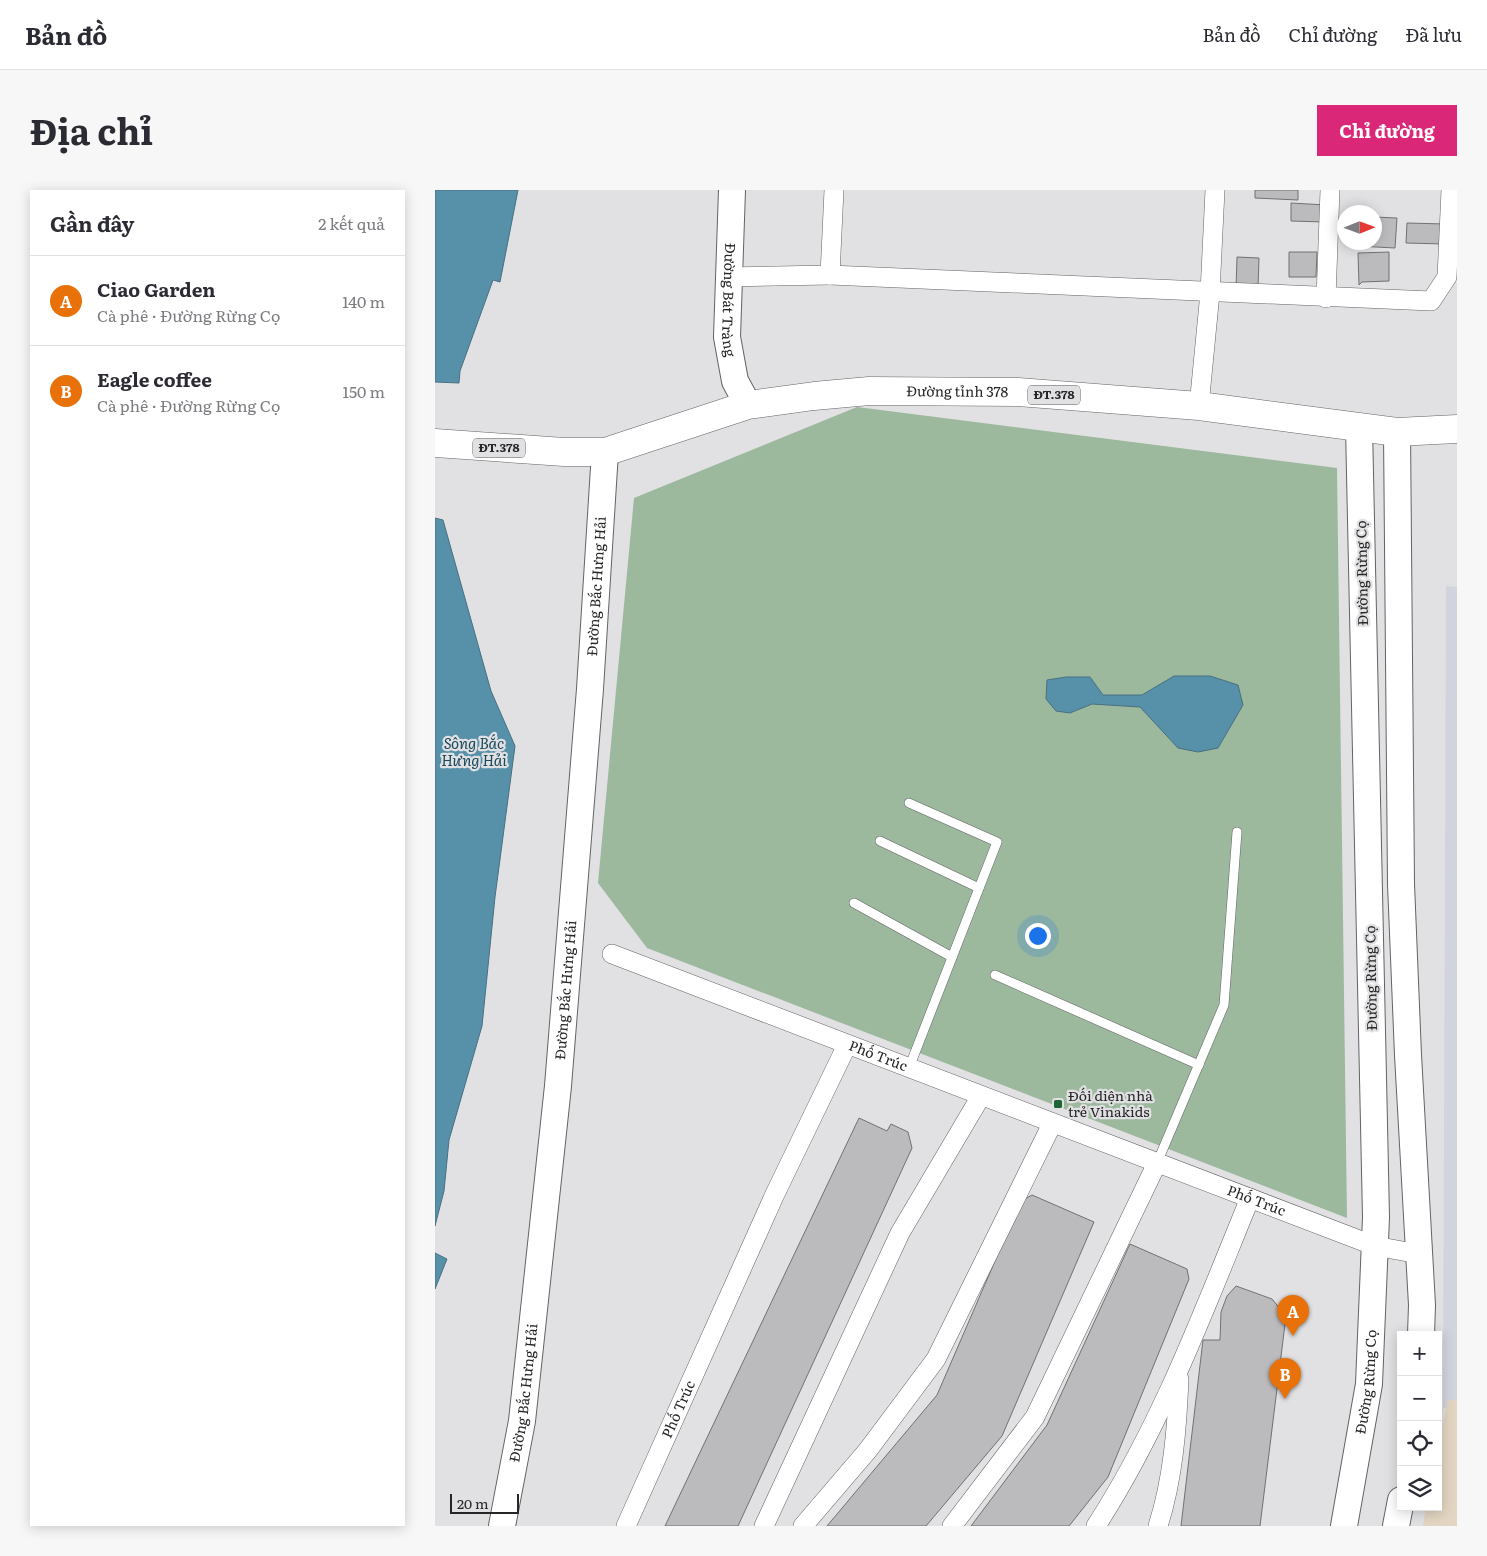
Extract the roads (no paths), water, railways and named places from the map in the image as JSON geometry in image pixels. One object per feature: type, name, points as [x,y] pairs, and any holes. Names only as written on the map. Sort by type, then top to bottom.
[{"type":"main road","name":"Đường tỉnh 378","points":[[435,443],[564,452],[605,452],[748,405],[869,391],[1018,392],[1199,406],[1359,427]]},
{"type":"main road","name":"ĐT.378","points":[[1359,427],[1397,432]]},
{"type":"main road","points":[[1397,432],[1457,429]]},
{"type":"street","name":"Đường Bát Tràng","points":[[732,190],[727,336],[730,364],[735,381],[748,405]]},
{"type":"street","points":[[830,275],[834,190]]},
{"type":"street","points":[[1199,406],[1210,293],[1215,190]]},
{"type":"street","points":[[1326,298],[1330,190]]},
{"type":"street","points":[[729,277],[830,275],[1210,293],[1431,301],[1447,277],[1451,190]]},
{"type":"street","name":"Đường Rừng Cọ","points":[[1344,1526],[1369,1384],[1375,1246],[1359,427]]},
{"type":"street","points":[[1397,432],[1401,884],[1422,1305],[1421,1331]]},
{"type":"street","name":"Đường Bắc Hưng Hải","points":[[502,1526],[523,1420],[558,1086],[590,689],[605,452]]},
{"type":"street","points":[[612,954],[847,1044]]},
{"type":"street","name":"Phố Trúc","points":[[626,1526],[775,1194],[847,1044],[1375,1246],[1419,1254]]},
{"type":"street","points":[[764,1526],[900,1233],[981,1096]]},
{"type":"street","points":[[803,1526],[868,1450],[936,1359],[1052,1124]]},
{"type":"street","points":[[952,1526],[1035,1417],[1157,1163]]},
{"type":"street","points":[[1096,1526],[1141,1452],[1179,1371],[1250,1198]]},
{"type":"street","points":[[1158,1526],[1165,1502],[1177,1411],[1179,1371]]},
{"type":"street","points":[[1396,1526],[1399,1511]]},
{"type":"lane","points":[[909,802],[997,842],[909,1068]]},
{"type":"lane","points":[[1157,1163],[1224,1005],[1237,832]]},
{"type":"lane","points":[[880,841],[979,888]]},
{"type":"lane","points":[[854,903],[952,957]]},
{"type":"lane","points":[[995,975],[1199,1065]]},
{"type":"water","points":[[435,190],[518,190],[500,282],[493,280],[460,371],[459,383],[435,382]]},
{"type":"water","name":"Sông Bắc Hưng Hải","points":[[435,518],[443,520],[491,691],[515,746],[495,897],[482,1026],[449,1140],[444,1191],[435,1226]]},
{"type":"water","points":[[1174,676],[1210,676],[1238,685],[1243,705],[1218,748],[1198,752],[1178,748],[1140,707],[1092,704],[1070,713],[1056,711],[1046,699],[1047,680],[1066,677],[1090,677],[1103,695],[1142,695]]},
{"type":"water","points":[[435,1253],[447,1259],[435,1289]]},
{"type":"place","name":"Đối diện nhà trẻ Vinakids","points":[[1058,1104]]},
{"type":"place","name":"Ciao Garden","points":[[1293,1336]]},
{"type":"place","name":"Eagle coffee","points":[[1285,1399]]}]
